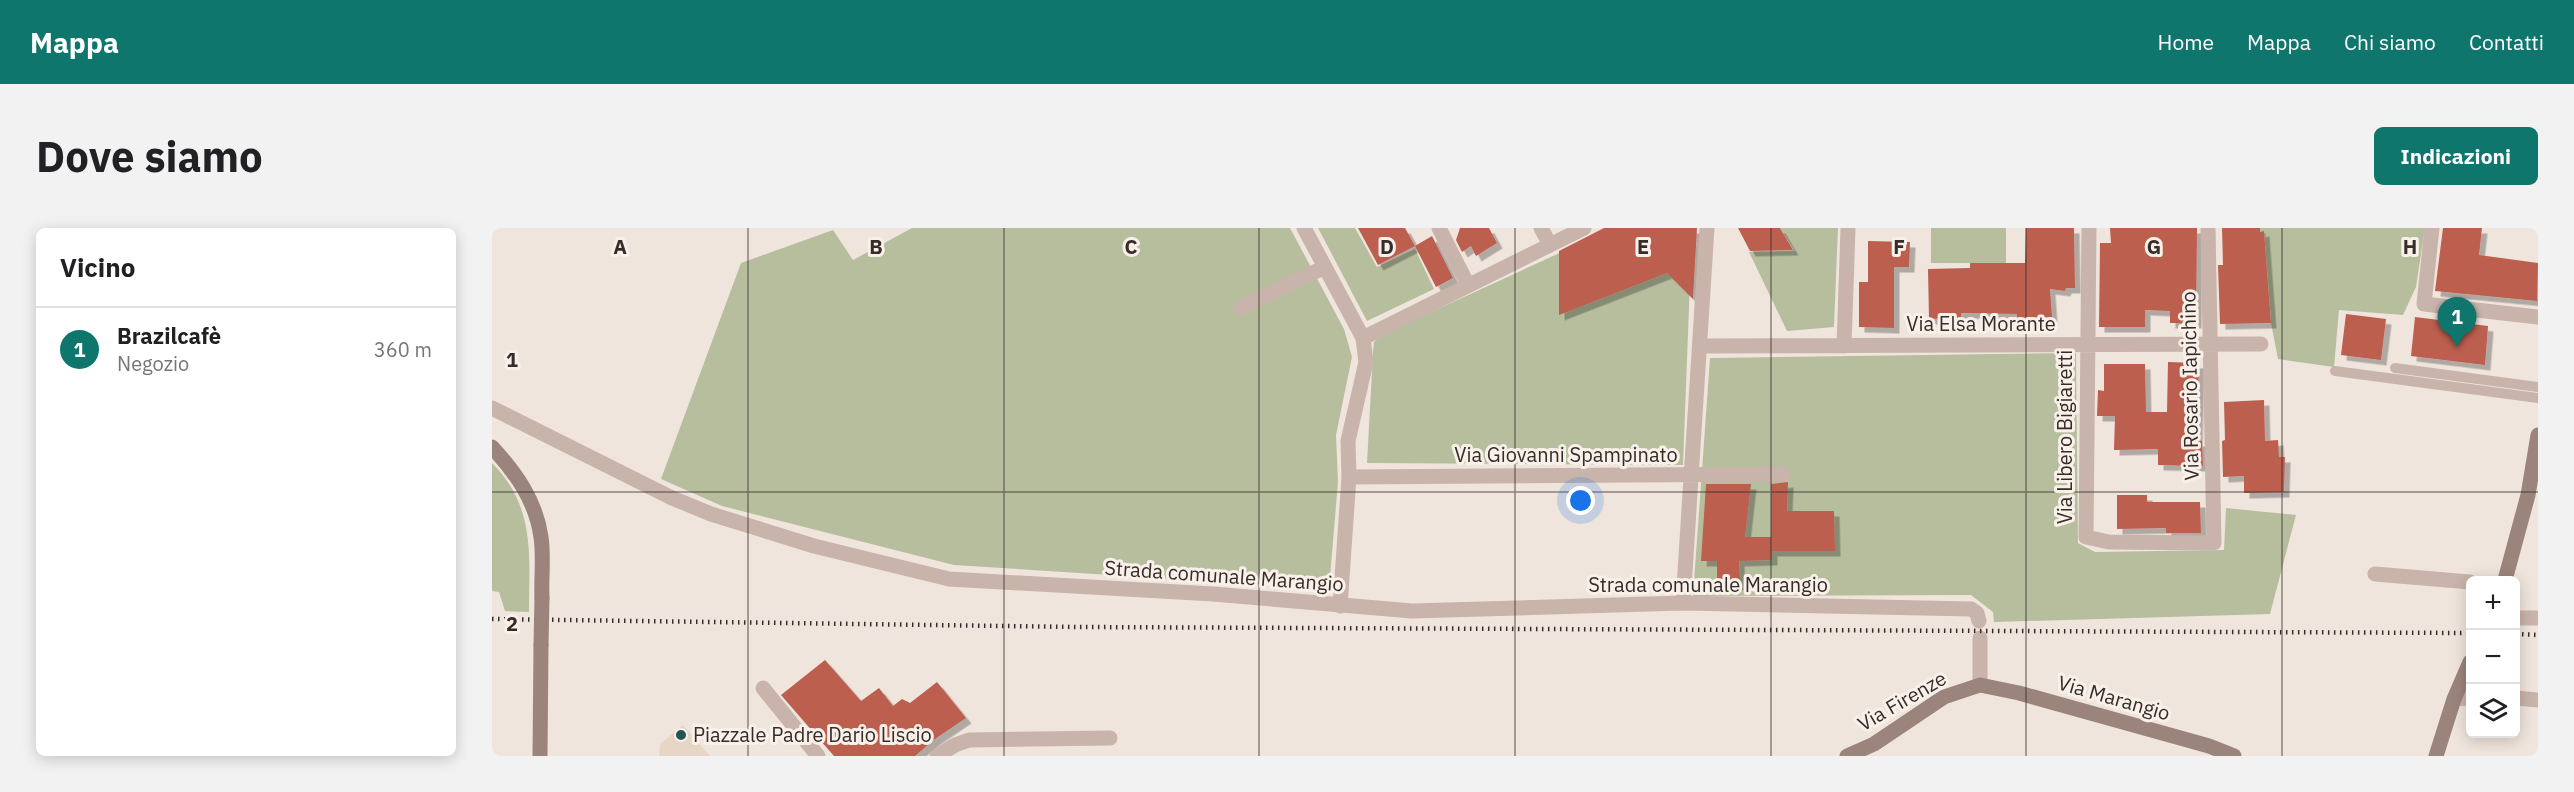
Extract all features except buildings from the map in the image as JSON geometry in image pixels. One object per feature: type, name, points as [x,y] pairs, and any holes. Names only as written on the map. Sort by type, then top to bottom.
[{"type":"street","points":[[1304,228],[1363,338],[1366,362],[1348,441],[1349,477],[1340,606]]},
{"type":"street","points":[[1439,228],[1468,285]]},
{"type":"street","points":[[1542,228],[1550,245]]},
{"type":"street","points":[[1363,338],[1584,228]]},
{"type":"street","points":[[1683,603],[1707,228]]},
{"type":"street","points":[[1844,346],[1848,228]]},
{"type":"street","name":"Via Libero Bigiaretti","points":[[2086,537],[2086,345],[2089,228]]},
{"type":"street","name":"Via Rosario Iapichino","points":[[2086,537],[2109,542],[2214,543],[2208,228]]},
{"type":"street","points":[[2432,228],[2424,304],[2538,317]]},
{"type":"street","points":[[1240,308],[1325,267]]},
{"type":"street","name":"Via Elsa Morante","points":[[1701,346],[2261,344]]},
{"type":"street","name":"Strada comunale Marangio","points":[[492,408],[672,498],[711,514],[814,546],[949,579],[1213,594],[1340,606],[1413,610],[1683,603],[1971,609],[1977,613],[1979,621]]},
{"type":"street","points":[[2506,576],[2528,495],[2538,435]]},
{"type":"street","points":[[492,447],[522,482],[532,504],[541,537],[540,756]]},
{"type":"street","name":"Via Giovanni Spampinato","points":[[1349,477],[1783,474]]},
{"type":"street","points":[[2375,574],[2466,582]]},
{"type":"street","points":[[2520,618],[2538,618]]},
{"type":"street","points":[[1980,638],[1980,686]]},
{"type":"street","points":[[2436,756],[2454,699],[2466,671]]},
{"type":"street","name":"Via Firenze","points":[[1847,756],[1874,744],[1944,697],[1980,686]]},
{"type":"street","name":"Via Marangio","points":[[1980,686],[2052,702],[2209,746],[2234,756]]},
{"type":"street","points":[[763,688],[818,756]]},
{"type":"street","points":[[2520,698],[2538,700]]},
{"type":"street","points":[[2454,699],[2466,699]]},
{"type":"street","points":[[937,756],[969,740],[1110,738]]},
{"type":"lane","points":[[2395,368],[2538,387]]},
{"type":"lane","points":[[2335,371],[2538,398]]},
{"type":"green space","points":[[912,228],[1290,228],[1344,329],[1352,357],[1336,435],[1338,482],[1329,589],[954,565],[722,506],[661,479],[741,263],[833,230],[853,260]]},
{"type":"green space","points":[[1318,228],[1355,228],[1377,267],[1415,249],[1434,289],[1367,321]]},
{"type":"green space","points":[[1614,228],[1692,228],[1683,465],[1367,463],[1374,342],[1381,335]]},
{"type":"green space","points":[[1780,228],[1838,228],[1834,327],[1787,331],[1749,252],[1795,251]]},
{"type":"green space","points":[[1931,228],[2006,228],[2006,263],[1931,263]]},
{"type":"green space","points":[[2260,228],[2425,228],[2416,287],[2403,315],[2339,310],[2334,367],[2278,359],[2271,323],[2264,232],[2260,232]]},
{"type":"green space","points":[[2076,353],[2078,543],[2095,552],[2224,550],[2226,508],[2296,515],[2270,614],[1994,622],[1993,612],[1971,595],[1693,596],[1710,358]]},
{"type":"green space","points":[[492,463],[506,480],[523,515],[529,552],[529,612],[505,611],[499,592],[492,591]]},
{"type":"shaded area","name":"Piazzale Padre Dario Liscio","points":[[683,725],[710,756],[659,756],[660,744]]},
{"type":"railway","points":[[492,619],[1078,627],[2466,633]]},
{"type":"railway","points":[[2520,634],[2538,635]]},
{"type":"place","name":"Brazilcafè","points":[[2457,347]]},
{"type":"place","name":"Piazzale Padre Dario Liscio","points":[[681,735]]}]
